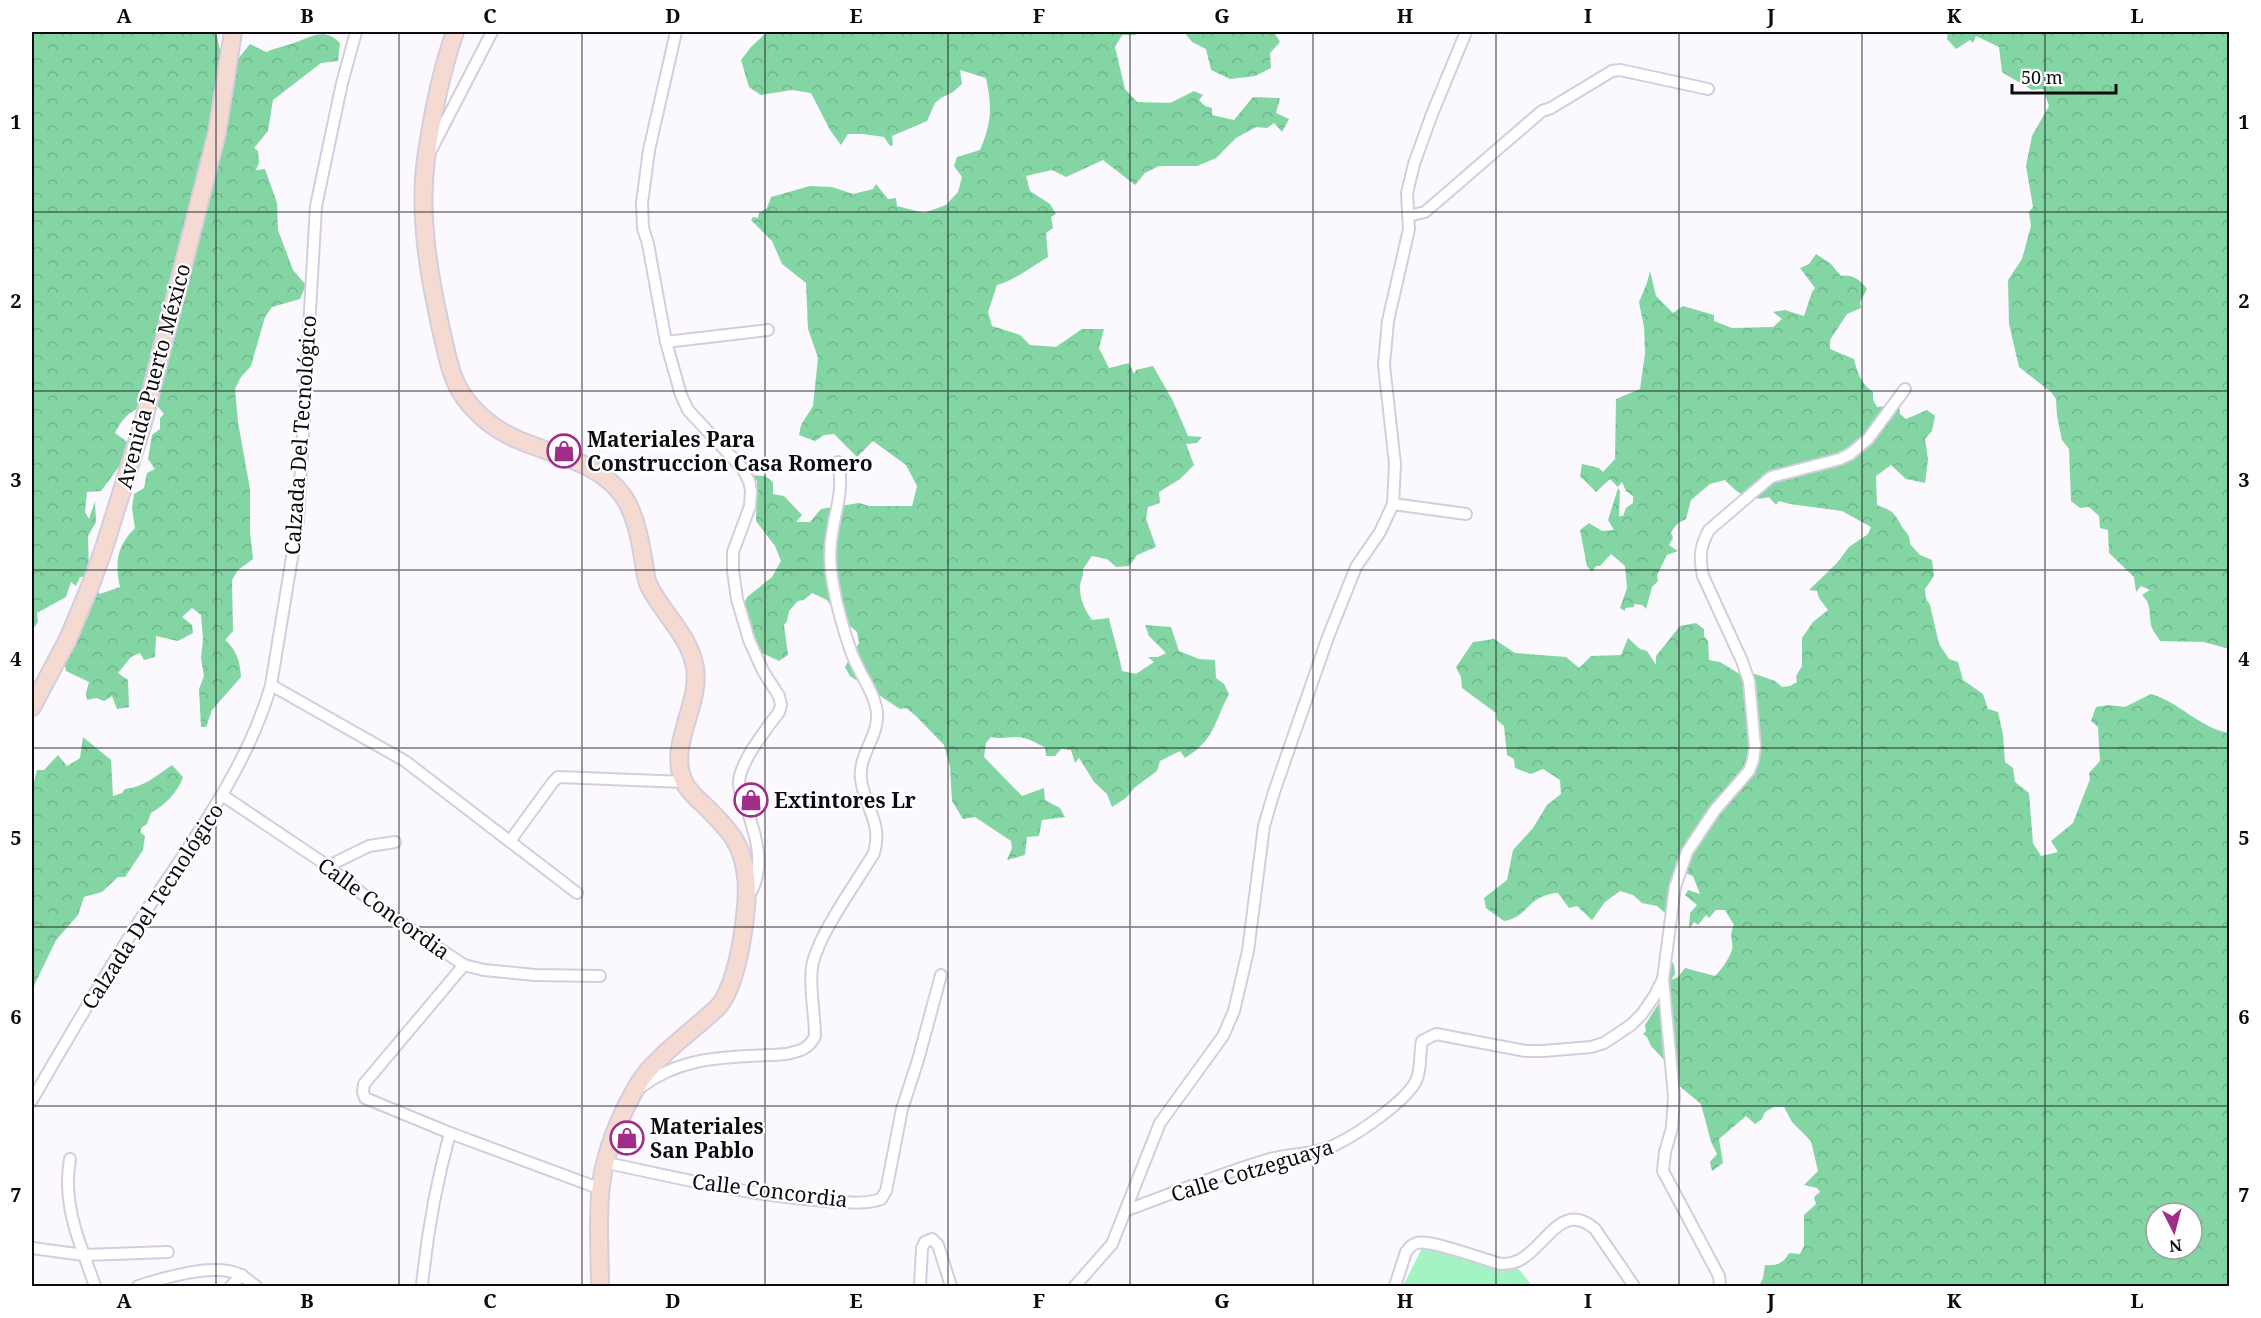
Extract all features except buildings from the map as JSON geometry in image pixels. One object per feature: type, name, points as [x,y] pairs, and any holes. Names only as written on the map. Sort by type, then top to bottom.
[{"type":"main road","name":"Avenida Puerto México","points":[[32,707],[68,639],[93,579],[143,423],[217,133],[233,32]]},
{"type":"main road","points":[[455,32],[443,71],[426,160],[424,222],[438,317],[456,385],[484,419],[496,428],[515,439],[594,469],[606,476],[627,501],[632,511],[642,550],[647,583],[690,650],[695,668],[695,694],[680,757],[684,782],[736,839],[743,854],[747,897],[737,963],[725,999],[646,1073],[614,1136],[601,1189],[600,1287]]},
{"type":"street","name":"Calzada Del Tecnológico","points":[[32,1100],[110,967],[222,795],[266,703],[271,685],[298,521],[316,206],[342,83],[356,32]]},
{"type":"street","points":[[426,160],[492,32]]},
{"type":"street","points":[[676,32],[649,150],[641,215],[666,342],[681,394],[688,410],[742,468],[751,491],[750,506],[734,552],[733,571],[737,599],[749,639],[763,671],[779,696],[781,705],[780,712],[751,751],[739,782],[753,828],[759,864],[754,887],[747,897]]},
{"type":"street","points":[[1075,1287],[1112,1244],[1160,1123],[1223,1036],[1234,1011],[1248,951],[1264,826],[1271,802],[1356,567],[1380,532],[1393,504],[1395,464],[1384,365],[1388,321],[1409,229],[1407,193],[1414,164],[1466,32]]},
{"type":"street","points":[[1408,216],[1425,213],[1542,111],[1551,108],[1612,71],[1620,70],[1708,89]]},
{"type":"street","points":[[666,342],[768,330]]},
{"type":"street","name":"Calle Cotzeguaya","points":[[1127,1210],[1270,1159],[1327,1149],[1338,1144],[1406,1095],[1419,1073],[1421,1044],[1425,1038],[1436,1034],[1526,1051],[1591,1047],[1604,1043],[1642,1014],[1663,979],[1675,887],[1687,852],[1714,810],[1749,771],[1755,747],[1749,681],[1703,576],[1700,561],[1704,539],[1709,530],[1771,477],[1840,459],[1860,446],[1905,389]]},
{"type":"street","points":[[634,1093],[659,1074],[686,1064],[787,1054],[802,1050],[811,1044],[815,1036],[812,982],[816,954],[877,844],[877,828],[862,788],[861,769],[877,721],[876,710],[852,653],[833,585],[830,562],[831,536],[841,495],[838,462]]},
{"type":"street","points":[[1393,504],[1466,513]]},
{"type":"street","points":[[271,685],[405,761],[577,892]]},
{"type":"street","points":[[510,841],[558,777],[684,782]]},
{"type":"street","name":"Calle Concordia","points":[[222,795],[328,866],[391,916],[464,965],[363,1088],[365,1098],[450,1133],[601,1189]]},
{"type":"street","points":[[328,866],[369,846],[395,842]]},
{"type":"street","points":[[464,965],[484,970],[534,975],[600,976]]},
{"type":"street","name":"Calle Concordia","points":[[607,1163],[742,1190],[813,1200],[845,1202],[877,1200],[885,1196],[902,1109],[941,975]]},
{"type":"street","points":[[1663,979],[1674,1096],[1672,1128],[1662,1171],[1719,1276],[1720,1287]]},
{"type":"street","points":[[422,1287],[426,1239],[435,1188],[450,1133]]},
{"type":"street","points":[[70,1159],[66,1185],[68,1197],[74,1227],[95,1287]]},
{"type":"street","points":[[1395,1287],[1406,1252],[1413,1244],[1422,1242],[1433,1244],[1501,1264],[1513,1263],[1534,1250],[1561,1224],[1567,1220],[1578,1219],[1587,1222],[1595,1229],[1634,1287]]},
{"type":"street","points":[[920,1287],[922,1248],[925,1242],[932,1239],[938,1245],[951,1287]]},
{"type":"street","points":[[32,1248],[84,1255],[168,1252]]},
{"type":"street","points":[[138,1287],[201,1271],[225,1271],[242,1275],[256,1287]]},
{"type":"street","points":[[231,1287],[242,1275]]},
{"type":"green space","points":[[32,32],[202,32],[204,34],[216,32],[224,67],[233,65],[250,44],[266,52],[323,34],[329,35],[340,43],[338,61],[321,63],[273,100],[268,131],[254,148],[258,151],[259,163],[256,170],[265,169],[277,203],[278,230],[293,270],[306,285],[300,299],[272,307],[265,317],[251,366],[241,377],[235,389],[238,422],[250,489],[250,533],[253,559],[238,570],[232,580],[233,631],[225,640],[237,657],[241,677],[212,710],[206,727],[201,727],[199,689],[204,676],[201,658],[203,639],[201,615],[192,608],[182,617],[192,625],[193,633],[178,641],[156,636],[155,657],[144,660],[140,653],[131,657],[118,673],[128,680],[129,707],[117,709],[112,696],[104,701],[96,698],[87,700],[89,682],[66,671],[64,661],[69,633],[85,625],[83,580],[100,594],[120,587],[118,556],[124,542],[135,528],[132,508],[134,494],[144,488],[147,473],[155,469],[148,459],[152,435],[160,429],[160,418],[164,414],[155,403],[136,410],[123,420],[115,433],[130,444],[124,460],[101,491],[87,492],[85,512],[89,519],[95,501],[96,522],[88,536],[89,577],[80,577],[76,586],[71,582],[66,597],[37,613],[38,622],[32,630]]},
{"type":"green space","points":[[767,32],[1135,32],[1136,35],[1122,35],[1115,47],[1125,89],[1137,102],[1170,103],[1194,91],[1203,95],[1199,100],[1205,106],[1212,108],[1212,115],[1234,120],[1253,97],[1280,98],[1276,113],[1289,119],[1282,132],[1274,123],[1267,128],[1256,127],[1236,138],[1216,158],[1197,166],[1159,166],[1145,173],[1135,185],[1103,160],[1066,177],[1052,170],[1026,176],[1030,191],[1050,204],[1056,214],[1051,217],[1053,228],[1046,233],[1048,257],[1017,277],[997,285],[988,312],[992,326],[1020,335],[1030,345],[1056,347],[1082,329],[1104,329],[1099,348],[1109,368],[1129,363],[1134,374],[1136,370],[1153,366],[1173,401],[1188,436],[1202,437],[1197,443],[1186,444],[1194,465],[1180,479],[1159,492],[1160,503],[1148,507],[1146,519],[1156,547],[1137,555],[1129,566],[1116,567],[1107,559],[1092,556],[1083,569],[1080,588],[1083,605],[1092,620],[1109,618],[1122,671],[1136,674],[1154,662],[1148,657],[1158,657],[1166,653],[1149,636],[1145,625],[1171,627],[1179,651],[1199,659],[1215,660],[1216,678],[1224,684],[1229,694],[1213,730],[1195,751],[1185,758],[1180,751],[1160,761],[1157,771],[1112,807],[1107,794],[1094,782],[1079,758],[1075,763],[1071,750],[1061,749],[1055,756],[1046,756],[1045,747],[1027,739],[991,737],[986,743],[984,757],[1022,796],[1044,788],[1045,800],[1060,808],[1065,817],[1042,820],[1039,836],[1027,837],[1025,855],[1007,860],[1012,848],[1011,841],[975,817],[963,819],[952,801],[950,767],[944,745],[916,716],[906,708],[900,709],[850,676],[845,667],[859,643],[857,632],[847,620],[838,616],[827,600],[812,593],[804,600],[798,601],[789,611],[784,625],[788,655],[779,661],[758,651],[748,624],[744,604],[747,597],[772,577],[781,561],[775,546],[756,521],[757,481],[750,475],[765,476],[773,482],[773,494],[784,496],[802,515],[796,522],[810,522],[821,509],[859,503],[869,506],[912,506],[917,486],[906,465],[873,441],[857,457],[834,434],[824,435],[815,441],[799,435],[801,425],[813,406],[818,358],[808,329],[806,283],[782,264],[772,241],[751,220],[753,217],[758,218],[759,213],[767,208],[771,197],[810,186],[832,187],[853,194],[873,189],[876,184],[888,199],[896,198],[897,206],[924,213],[946,205],[958,192],[962,177],[954,166],[957,157],[980,150],[990,114],[986,78],[960,70],[962,84],[935,103],[927,121],[892,136],[893,145],[890,146],[884,137],[848,134],[841,145],[830,130],[811,93],[792,90],[761,95],[749,87],[741,60]]},
{"type":"green space","points":[[1182,32],[1274,32],[1280,42],[1270,53],[1271,68],[1255,76],[1230,79],[1211,70],[1206,49],[1192,42]]},
{"type":"green space","points":[[1948,32],[2229,32],[2229,649],[2204,642],[2160,641],[2152,628],[2149,607],[2142,595],[2150,590],[2141,586],[2136,592],[2134,577],[2109,553],[2108,530],[2100,528],[2099,516],[2089,507],[2080,508],[2071,501],[2069,449],[2062,440],[2056,399],[2051,392],[2019,367],[2009,324],[2008,280],[2022,259],[2031,226],[2029,212],[2033,207],[2026,166],[2032,136],[2049,106],[2043,89],[2032,90],[2002,72],[1999,47],[1976,36],[1973,43],[1970,40],[1956,49],[1947,39]]},
{"type":"green space","points":[[1816,254],[1830,263],[1841,276],[1856,278],[1867,289],[1860,302],[1861,308],[1847,314],[1830,340],[1830,349],[1854,359],[1860,377],[1873,392],[1873,400],[1877,407],[1899,405],[1900,414],[1906,419],[1927,410],[1935,416],[1932,431],[1925,439],[1928,459],[1925,483],[1906,479],[1891,465],[1876,476],[1877,505],[1887,509],[1897,518],[1908,535],[1910,544],[1920,555],[1932,560],[1934,576],[1925,589],[1939,644],[1949,659],[1958,662],[1963,680],[1983,694],[1988,709],[1998,712],[2005,762],[2013,768],[2015,782],[2029,793],[2033,843],[2041,856],[2058,852],[2051,841],[2073,823],[2090,779],[2089,773],[2100,761],[2098,727],[2091,721],[2096,707],[2109,705],[2125,707],[2151,694],[2209,726],[2229,733],[2229,1286],[1759,1286],[1765,1265],[1780,1263],[1789,1253],[1800,1254],[1804,1246],[1804,1215],[1816,1204],[1814,1197],[1820,1192],[1817,1188],[1804,1185],[1818,1171],[1811,1141],[1792,1122],[1784,1107],[1774,1107],[1765,1112],[1762,1119],[1755,1124],[1746,1116],[1719,1139],[1723,1163],[1712,1171],[1710,1162],[1717,1154],[1711,1142],[1701,1104],[1677,1084],[1667,1063],[1643,1034],[1646,1031],[1645,1025],[1659,1003],[1659,961],[1670,959],[1674,965],[1675,974],[1671,980],[1678,977],[1685,968],[1715,976],[1725,964],[1732,950],[1731,933],[1734,925],[1725,910],[1716,910],[1709,918],[1706,915],[1698,925],[1694,922],[1689,929],[1690,913],[1697,905],[1685,895],[1688,890],[1700,894],[1693,876],[1680,871],[1671,918],[1657,906],[1642,903],[1633,895],[1620,891],[1605,902],[1592,920],[1577,906],[1569,908],[1558,893],[1540,898],[1519,915],[1504,921],[1486,908],[1484,898],[1507,880],[1513,850],[1533,828],[1547,805],[1561,794],[1560,780],[1543,769],[1531,774],[1515,768],[1514,759],[1507,755],[1504,726],[1497,720],[1496,713],[1462,688],[1461,677],[1456,667],[1473,642],[1494,639],[1515,653],[1566,657],[1579,668],[1591,656],[1621,655],[1628,638],[1640,649],[1647,651],[1656,665],[1656,656],[1680,626],[1696,623],[1704,629],[1704,636],[1708,641],[1709,660],[1720,662],[1743,676],[1755,674],[1775,681],[1782,687],[1797,682],[1796,676],[1802,666],[1802,638],[1813,622],[1828,610],[1817,591],[1809,590],[1837,563],[1849,547],[1868,534],[1871,527],[1842,511],[1779,501],[1776,505],[1769,497],[1744,496],[1725,480],[1710,484],[1691,500],[1686,519],[1678,523],[1671,532],[1673,538],[1669,545],[1678,551],[1667,555],[1657,575],[1658,581],[1652,587],[1646,609],[1642,605],[1634,604],[1634,607],[1625,608],[1625,611],[1620,608],[1627,588],[1625,566],[1611,554],[1592,572],[1587,566],[1580,530],[1589,523],[1602,531],[1614,530],[1608,520],[1618,488],[1620,491],[1619,516],[1623,516],[1626,508],[1633,503],[1633,496],[1626,491],[1622,482],[1618,487],[1610,479],[1596,492],[1580,476],[1582,464],[1599,468],[1603,472],[1615,459],[1616,399],[1640,389],[1645,353],[1644,327],[1639,302],[1650,271],[1656,296],[1673,313],[1683,306],[1714,315],[1714,321],[1732,328],[1773,327],[1782,319],[1773,312],[1785,310],[1804,316],[1815,288],[1800,268],[1809,264]]},
{"type":"green space","points":[[83,737],[111,760],[113,796],[122,793],[125,789],[144,784],[172,765],[183,777],[174,793],[151,813],[147,824],[141,828],[141,833],[145,836],[143,850],[125,877],[118,877],[102,892],[84,897],[78,915],[56,940],[32,990],[32,789],[37,770],[44,770],[58,755],[67,766],[80,758]]},
{"type":"green space","points":[[1425,1242],[1514,1263],[1532,1286],[1403,1286]]},
{"type":"place","name":"Materiales Para Construccion Casa Romero","points":[[564,451]]},
{"type":"place","name":"Extintores Lr","points":[[751,800]]},
{"type":"place","name":"Materiales San Pablo","points":[[627,1138]]}]
